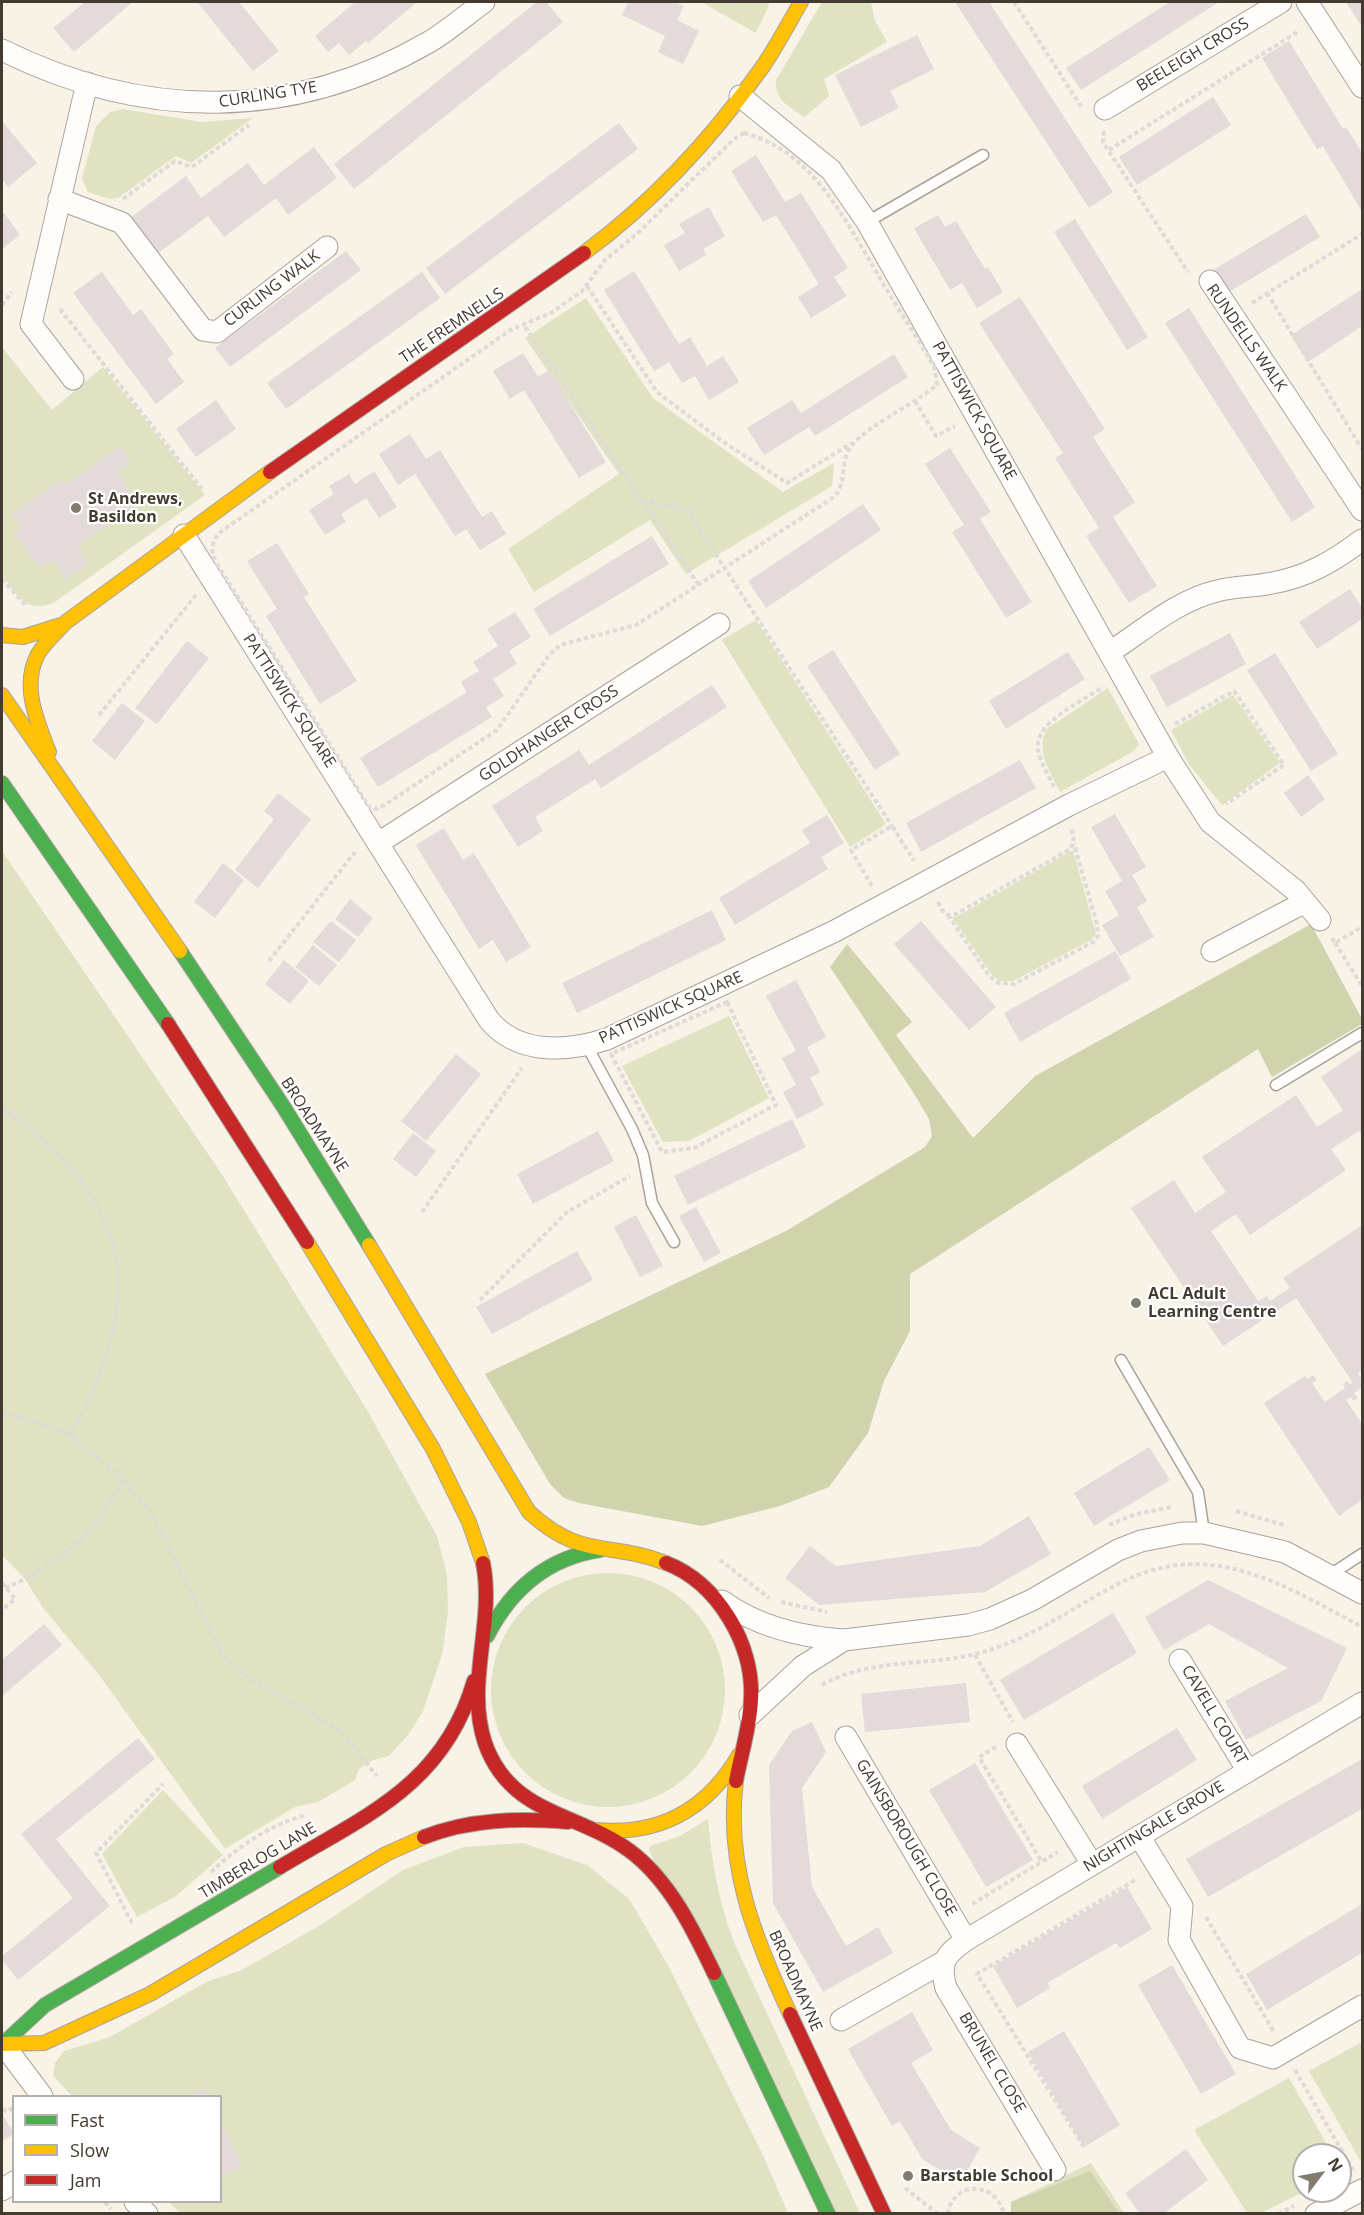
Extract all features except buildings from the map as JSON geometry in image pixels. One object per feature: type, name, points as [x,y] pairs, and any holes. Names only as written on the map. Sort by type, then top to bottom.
[{"type":"main road","name":"THE FREMNELLS","points":[[2,635],[23,637],[43,633],[66,622],[346,418],[503,311],[616,229],[702,144],[762,68],[801,2]]},
{"type":"main road","name":"THE FREMNELLS","points":[[57,771],[36,719],[30,692],[32,669],[39,652],[66,622]]},
{"type":"main road","name":"BROADMAYNE","points":[[2,695],[210,994],[295,1125],[404,1301],[529,1512],[558,1536],[573,1543],[644,1554],[683,1570],[705,1588],[727,1614],[743,1642],[752,1690],[750,1715],[742,1748],[734,1803],[734,1839],[748,1910],[759,1947],[883,2210]]},
{"type":"main road","name":"BROADMAYNE","points":[[2,783],[133,972],[226,1113],[381,1363],[452,1486],[470,1523],[483,1565],[487,1600],[480,1655],[477,1713],[483,1739],[499,1770],[512,1788],[528,1801],[568,1822],[612,1838],[644,1863],[684,1916],[716,1975],[828,2214]]},
{"type":"main road","name":"BROADMAYNE","points":[[480,1655],[503,1606],[535,1575],[569,1556],[586,1551],[607,1550]]},
{"type":"main road","name":"TIMBERLOG LANE","points":[[2,2044],[45,2005],[380,1809],[404,1791],[422,1775],[453,1737],[470,1696],[480,1655]]},
{"type":"main road","name":"BROADMAYNE","points":[[592,1830],[625,1833],[650,1828],[670,1820],[718,1786],[732,1768],[742,1748]]},
{"type":"main road","points":[[2,2044],[44,2043],[150,1994],[386,1854],[424,1835],[445,1828],[490,1820],[544,1819],[568,1822]]},
{"type":"street","name":"CURLING TYE","points":[[2,50],[27,62],[87,83],[151,99],[210,105],[267,99],[354,78],[430,41],[484,2]]},
{"type":"street","name":"BEELEIGH CROSS","points":[[1095,111],[1281,2]]},
{"type":"street","points":[[1307,2],[1362,87]]},
{"type":"street","points":[[73,379],[30,324],[87,83]]},
{"type":"street","name":"PATTISWICK SQUARE","points":[[740,96],[831,170],[867,222],[1168,758],[1210,822],[1262,861],[1305,902],[1320,920]]},
{"type":"street","name":"CURLING WALK","points":[[58,199],[122,223],[203,330],[216,332],[327,247]]},
{"type":"street","name":"RUNDELLS WALK","points":[[1210,281],[1362,510]]},
{"type":"street","name":"PATTISWICK SQUARE","points":[[184,535],[500,1032],[512,1040],[544,1048],[587,1046],[607,1040],[702,996],[835,931],[1069,805],[1168,758]]},
{"type":"street","points":[[1110,652],[1184,603],[1217,591],[1274,583],[1302,576],[1321,568],[1362,540]]},
{"type":"street","name":"GOLDHANGER CROSS","points":[[380,842],[718,624]]},
{"type":"street","points":[[1212,951],[1305,902]]},
{"type":"street","points":[[705,1588],[724,1603],[756,1621],[804,1635],[844,1640],[968,1625],[990,1619],[1032,1600],[1118,1550],[1160,1536],[1204,1533],[1285,1552],[1362,1593]]},
{"type":"street","points":[[750,1715],[803,1666],[844,1640]]},
{"type":"street","name":"CAVELL COURT","points":[[1180,1660],[1248,1771]]},
{"type":"street","name":"NIGHTINGALE GROVE","points":[[841,2020],[946,1957],[966,1940],[1362,1703]]},
{"type":"street","name":"GAINSBOROUGH CLOSE","points":[[846,1737],[966,1940]]},
{"type":"street","points":[[1017,1744],[1092,1864]]},
{"type":"street","points":[[1139,1836],[1182,1906],[1179,1940],[1240,2048],[1274,2058],[1362,2006]]},
{"type":"street","name":"BRUNEL CLOSE","points":[[946,1957],[942,1972],[946,1988],[1055,2170]]},
{"type":"street","points":[[2,2044],[40,2095]]},
{"type":"street","points":[[1317,2214],[1360,2183]]},
{"type":"street","points":[[136,2203],[147,2214]]},
{"type":"lane","points":[[867,222],[983,155]]},
{"type":"lane","points":[[1276,1085],[1362,1033]]},
{"type":"lane","points":[[587,1046],[632,1129],[643,1155],[652,1203],[674,1242]]},
{"type":"lane","points":[[1121,1360],[1198,1492],[1204,1533]]},
{"type":"lane","points":[[1330,1575],[1362,1554]]},
{"type":"path","points":[[1014,2],[1095,111],[1103,142]]},
{"type":"path","points":[[1109,150],[1301,30]]},
{"type":"path","points":[[119,202],[175,161],[192,167],[257,119]]},
{"type":"path","name":"RUNDELLS WALK","points":[[1097,132],[1191,276],[1210,281]]},
{"type":"path","points":[[586,285],[657,392],[722,441],[787,483],[855,441],[937,385],[934,366],[823,185],[796,160],[756,136],[744,133],[734,139],[638,233],[604,260],[586,285],[550,313],[512,329],[219,533],[213,541],[212,556],[369,807],[377,809],[382,806],[497,730],[550,654],[560,645],[636,625],[834,497],[842,483],[846,456],[855,441]]},
{"type":"path","points":[[1250,304],[1362,234]]},
{"type":"path","points":[[1267,293],[1362,449]]},
{"type":"path","points":[[58,306],[209,497]]},
{"type":"path","points":[[524,325],[698,584]]},
{"type":"path","points":[[915,401],[936,436],[957,426],[961,431]]},
{"type":"path","points":[[642,500],[687,510],[915,863]]},
{"type":"path","points":[[2,579],[27,608],[34,609]]},
{"type":"path","points":[[99,715],[202,588]]},
{"type":"path","points":[[1058,796],[1038,751],[1038,737],[1046,726],[1109,684]]},
{"type":"path","points":[[1167,729],[1234,691],[1284,765],[1220,806],[1229,813]]},
{"type":"path","points":[[931,896],[948,915],[990,976],[999,983],[1014,984],[1092,942],[1098,936],[1097,924],[1070,823]]},
{"type":"path","points":[[874,890],[851,850],[892,826]]},
{"type":"path","points":[[948,915],[956,914],[1069,850],[1074,843]]},
{"type":"path","points":[[269,961],[356,851]]},
{"type":"path","points":[[1335,943],[1362,986]]},
{"type":"path","points":[[726,1002],[777,1105],[694,1148],[662,1152],[611,1054],[726,1002],[732,995]]},
{"type":"path","points":[[422,1212],[528,1060]]},
{"type":"path","points":[[2,1109],[25,1123],[59,1155],[106,1224],[116,1258],[118,1296],[109,1340],[92,1391],[81,1417],[69,1435]]},
{"type":"path","points":[[480,1300],[567,1212],[633,1174]]},
{"type":"path","points":[[2,1412],[64,1431],[122,1480],[151,1512],[225,1660],[253,1680],[339,1730],[358,1749],[378,1777]]},
{"type":"path","points":[[5,1588],[25,1580],[62,1556],[88,1532],[109,1507],[122,1480]]},
{"type":"path","points":[[1104,1529],[1136,1514],[1172,1507]]},
{"type":"path","points":[[713,1555],[771,1599],[829,1612]]},
{"type":"path","points":[[813,1690],[831,1680],[871,1667],[990,1651],[1030,1633],[1132,1577],[1187,1563],[1219,1564],[1261,1575],[1362,1627]]},
{"type":"path","points":[[2,1583],[15,1599],[2,1610]]},
{"type":"path","points":[[371,1782],[382,1773]]},
{"type":"path","points":[[134,1927],[96,1853],[163,1784]]},
{"type":"path","points":[[969,1906],[1064,1848]]},
{"type":"path","points":[[1084,2147],[977,1974],[1140,1877]]},
{"type":"path","points":[[1204,1914],[1277,2037]]},
{"type":"path","points":[[1286,2072],[1304,2064]]},
{"type":"path","points":[[1294,2069],[1360,2183]]},
{"type":"path","points":[[900,2184],[938,2214]]},
{"type":"path","points":[[948,2214],[949,2205],[962,2192],[973,2188],[990,2192],[1001,2202],[1004,2214]]},
{"type":"green space","points":[[701,2],[768,2],[769,5],[756,33]]},
{"type":"green space","points":[[822,2],[871,2],[875,21],[887,42],[824,79],[829,96],[804,117],[780,98],[776,80]]},
{"type":"green space","points":[[123,109],[202,122],[253,118],[191,163],[176,156],[118,198],[110,199],[88,192],[82,179],[96,126],[110,112]]},
{"type":"green space","points":[[586,298],[653,398],[783,492],[834,463],[832,486],[686,574],[650,520],[534,592],[508,549],[619,474],[525,338]]},
{"type":"green space","points":[[2,347],[52,410],[103,367],[205,495],[55,602],[45,605],[30,605],[24,601],[2,575]]},
{"type":"green space","points":[[756,620],[886,824],[850,847],[722,640]]},
{"type":"green space","points":[[1108,688],[1139,744],[1134,751],[1060,792],[1045,760],[1044,736],[1048,728]]},
{"type":"green space","points":[[1233,695],[1280,763],[1222,805],[1190,766],[1171,730]]},
{"type":"green space","points":[[1073,850],[1096,934],[1091,940],[1013,981],[1000,981],[992,975],[952,917],[958,916]]},
{"type":"green space","points":[[2,851],[221,1173],[367,1410],[437,1536],[447,1575],[448,1612],[442,1655],[423,1711],[408,1735],[389,1756],[373,1760],[359,1769],[355,1780],[318,1802],[295,1807],[225,1849],[99,1675],[43,1608],[25,1579],[2,1555]]},
{"type":"green space","points":[[1311,924],[1362,1019],[1362,1024],[1272,1077],[1258,1049],[910,1274],[910,1331],[884,1381],[868,1433],[829,1487],[780,1506],[702,1526],[579,1503],[564,1498],[550,1484],[485,1374],[786,1231],[925,1147],[932,1136],[929,1119],[913,1092],[830,967],[847,944],[912,1022],[896,1035],[973,1138],[1035,1076]]},
{"type":"green space","points":[[729,1016],[769,1098],[689,1141],[663,1142],[622,1066]]},
{"type":"green space","points":[[596,1573],[620,1573],[653,1581],[663,1586],[683,1599],[699,1615],[717,1645],[725,1678],[725,1702],[717,1735],[699,1765],[683,1781],[653,1799],[620,1807],[596,1807],[563,1799],[553,1794],[533,1781],[517,1765],[499,1735],[491,1702],[491,1678],[499,1645],[504,1635],[517,1615],[533,1599],[563,1581]]},
{"type":"green space","points":[[163,1790],[223,1855],[176,1896],[137,1917],[102,1854]]},
{"type":"green space","points":[[708,1819],[717,1884],[736,1947],[860,2213],[834,2213],[649,1851],[650,1846],[680,1836]]},
{"type":"green space","points":[[523,1843],[587,1865],[629,1899],[668,1965],[762,2153],[788,2213],[180,2213],[170,2203],[222,2203],[222,2095],[71,2095],[53,2076],[55,2063],[64,2051],[110,2037],[208,1981],[240,1971],[319,1926],[403,1870],[464,1847]]},
{"type":"green space","points":[[1362,2042],[1362,2159],[1360,2160],[1309,2071]]},
{"type":"green space","points":[[1289,2078],[1326,2143],[1292,2143],[1292,2198],[1261,2213],[1247,2213],[1194,2130]]},
{"type":"green space","points":[[1091,2163],[1124,2213],[1013,2213],[1011,2202]]},
{"type":"green space","points":[[1090,2171],[1119,2213],[1011,2213],[1011,2202]]},
{"type":"traffic: fast","points":[[2,783],[168,1024]]},
{"type":"traffic: fast","points":[[180,951],[283,1106],[369,1245]]},
{"type":"traffic: fast","points":[[487,1636],[507,1604],[533,1578],[563,1560],[600,1550]]},
{"type":"traffic: fast","points":[[3,2044],[45,2005],[280,1867]]},
{"type":"traffic: fast","points":[[714,1973],[828,2214]]},
{"type":"traffic: slow","points":[[584,253],[657,191],[722,120],[761,69],[801,2]]},
{"type":"traffic: slow","points":[[49,752],[36,716],[31,691],[33,666],[44,645],[66,622],[270,472]]},
{"type":"traffic: slow","points":[[2,635],[23,637],[61,625]]},
{"type":"traffic: slow","points":[[2,695],[180,951]]},
{"type":"traffic: slow","points":[[307,1242],[433,1449],[469,1522],[483,1563]]},
{"type":"traffic: slow","points":[[369,1245],[529,1512],[547,1527],[580,1543],[646,1556],[666,1563]]},
{"type":"traffic: slow","points":[[595,1830],[640,1829],[679,1815],[712,1791],[739,1755]]},
{"type":"traffic: slow","points":[[736,1781],[734,1812],[739,1872],[765,1958],[790,2014]]},
{"type":"traffic: slow","points":[[2,2044],[44,2043],[150,1994],[386,1854],[424,1837]]},
{"type":"traffic: jam","points":[[270,472],[584,253]]},
{"type":"traffic: jam","points":[[168,1024],[307,1242]]},
{"type":"traffic: jam","points":[[483,1563],[486,1608],[478,1698],[485,1743],[496,1767],[511,1785],[528,1799],[610,1838],[644,1863],[657,1876],[679,1906],[714,1973]]},
{"type":"traffic: jam","points":[[666,1563],[685,1572],[717,1601],[729,1618],[746,1658],[751,1699],[736,1781]]},
{"type":"traffic: jam","points":[[280,1867],[371,1813],[398,1794],[422,1772],[443,1747],[461,1717],[474,1681]]},
{"type":"traffic: jam","points":[[424,1837],[459,1826],[495,1821],[568,1822]]},
{"type":"traffic: jam","points":[[790,2014],[884,2214]]},
{"type":"place","name":"St Andrews, Basildon","points":[[76,508]]},
{"type":"place","name":"ACL Adult Learning Centre","points":[[1136,1303]]},
{"type":"place","name":"Barstable School","points":[[908,2176]]}]
